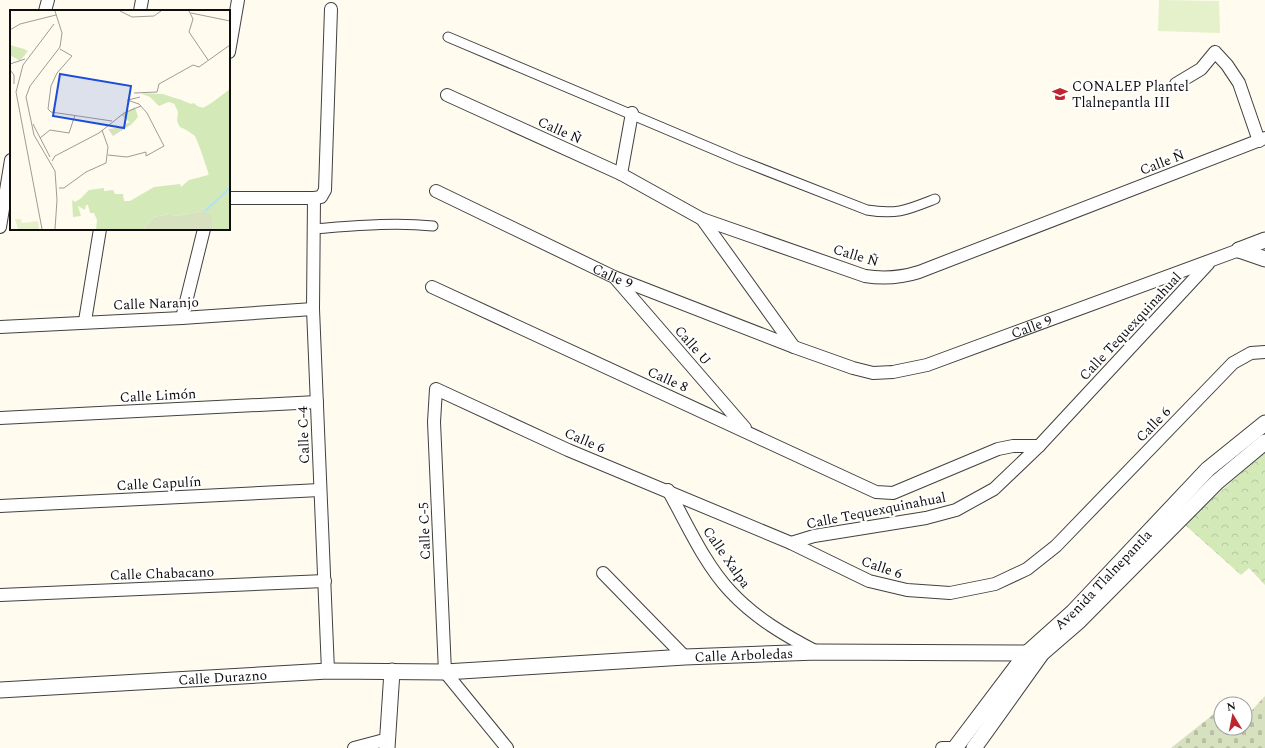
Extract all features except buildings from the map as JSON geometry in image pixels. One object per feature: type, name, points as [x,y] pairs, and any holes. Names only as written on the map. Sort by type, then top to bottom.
[{"type":"street","points":[[45,10],[48,0]]},
{"type":"street","points":[[140,10],[142,0]]},
{"type":"street","points":[[230,46],[238,0]]},
{"type":"street","name":"Calle C-4","points":[[328,671],[313,309],[313,230],[317,198],[325,190],[331,9]]},
{"type":"street","points":[[448,37],[632,113],[739,160],[867,210],[887,213],[906,210],[935,199]]},
{"type":"street","points":[[1176,84],[1201,69],[1215,52],[1227,65],[1239,83],[1262,140]]},
{"type":"street","name":"Calle Ñ","points":[[447,95],[621,174],[702,218],[865,276],[892,278],[919,272],[1262,140]]},
{"type":"street","points":[[621,174],[632,113]]},
{"type":"street","points":[[0,227],[6,180],[10,164]]},
{"type":"street","name":"Calle 9","points":[[436,191],[614,277],[794,347],[853,368],[872,373],[911,370],[1265,240]]},
{"type":"street","points":[[230,198],[317,198]]},
{"type":"street","points":[[702,218],[794,347]]},
{"type":"street","points":[[313,230],[374,224],[403,223],[433,226]]},
{"type":"street","points":[[85,321],[100,230]]},
{"type":"street","points":[[182,318],[204,230]]},
{"type":"street","points":[[1239,250],[1265,258]]},
{"type":"street","name":"Calle Tequexquinahual","points":[[791,543],[814,536],[926,518],[956,510],[994,489],[1039,446],[1210,261]]},
{"type":"street","name":"Calle U","points":[[614,277],[749,432]]},
{"type":"street","name":"Calle 8","points":[[432,286],[876,492],[892,493]]},
{"type":"street","name":"Calle Naranjo","points":[[0,326],[85,321],[182,318],[313,309]]},
{"type":"street","name":"Calle 6","points":[[436,389],[568,450],[668,490],[791,543],[869,581],[907,590],[950,593],[995,584],[1027,569],[1056,546],[1232,363],[1251,353],[1265,352]]},
{"type":"street","name":"Calle C-5","points":[[436,389],[434,422],[445,672]]},
{"type":"street","name":"Calle Limón","points":[[0,418],[317,402]]},
{"type":"street","name":"Avenida Tlalnepantla","points":[[955,748],[1026,654],[1074,611],[1208,469],[1265,423]]},
{"type":"street","name":"Avenida Tlalnepantla","points":[[974,748],[1042,653],[1079,621],[1217,482],[1265,442]]},
{"type":"street","name":"Calle Tequexquinahual","points":[[892,493],[998,449],[1012,446],[1039,446]]},
{"type":"street","name":"Calle Capulín","points":[[0,506],[320,490]]},
{"type":"street","name":"Calle Xalpa","points":[[668,490],[706,557],[730,591],[761,619],[789,637],[817,652]]},
{"type":"street","points":[[603,573],[685,657]]},
{"type":"street","name":"Calle Chabacano","points":[[0,595],[325,581]]},
{"type":"street","name":"Calle Arboledas","points":[[445,672],[685,657],[817,652],[1042,653]]},
{"type":"street","name":"Calle Durazno","points":[[0,690],[328,671],[445,672]]},
{"type":"street","points":[[354,748],[388,743],[392,671]]},
{"type":"street","points":[[445,672],[507,748]]},
{"type":"street","points":[[942,748],[955,748]]},
{"type":"green space","points":[[1159,0],[1219,1],[1220,33],[1158,31]]},
{"type":"green space","points":[[1265,452],[1265,585],[1249,568],[1241,575],[1184,524]]},
{"type":"green space","points":[[1265,696],[1265,748],[1171,748],[1213,715],[1213,736],[1253,736],[1253,709]]},
{"type":"place","name":"CONALEP Plantel Tlalnepantla III","points":[[1060,94]]}]
